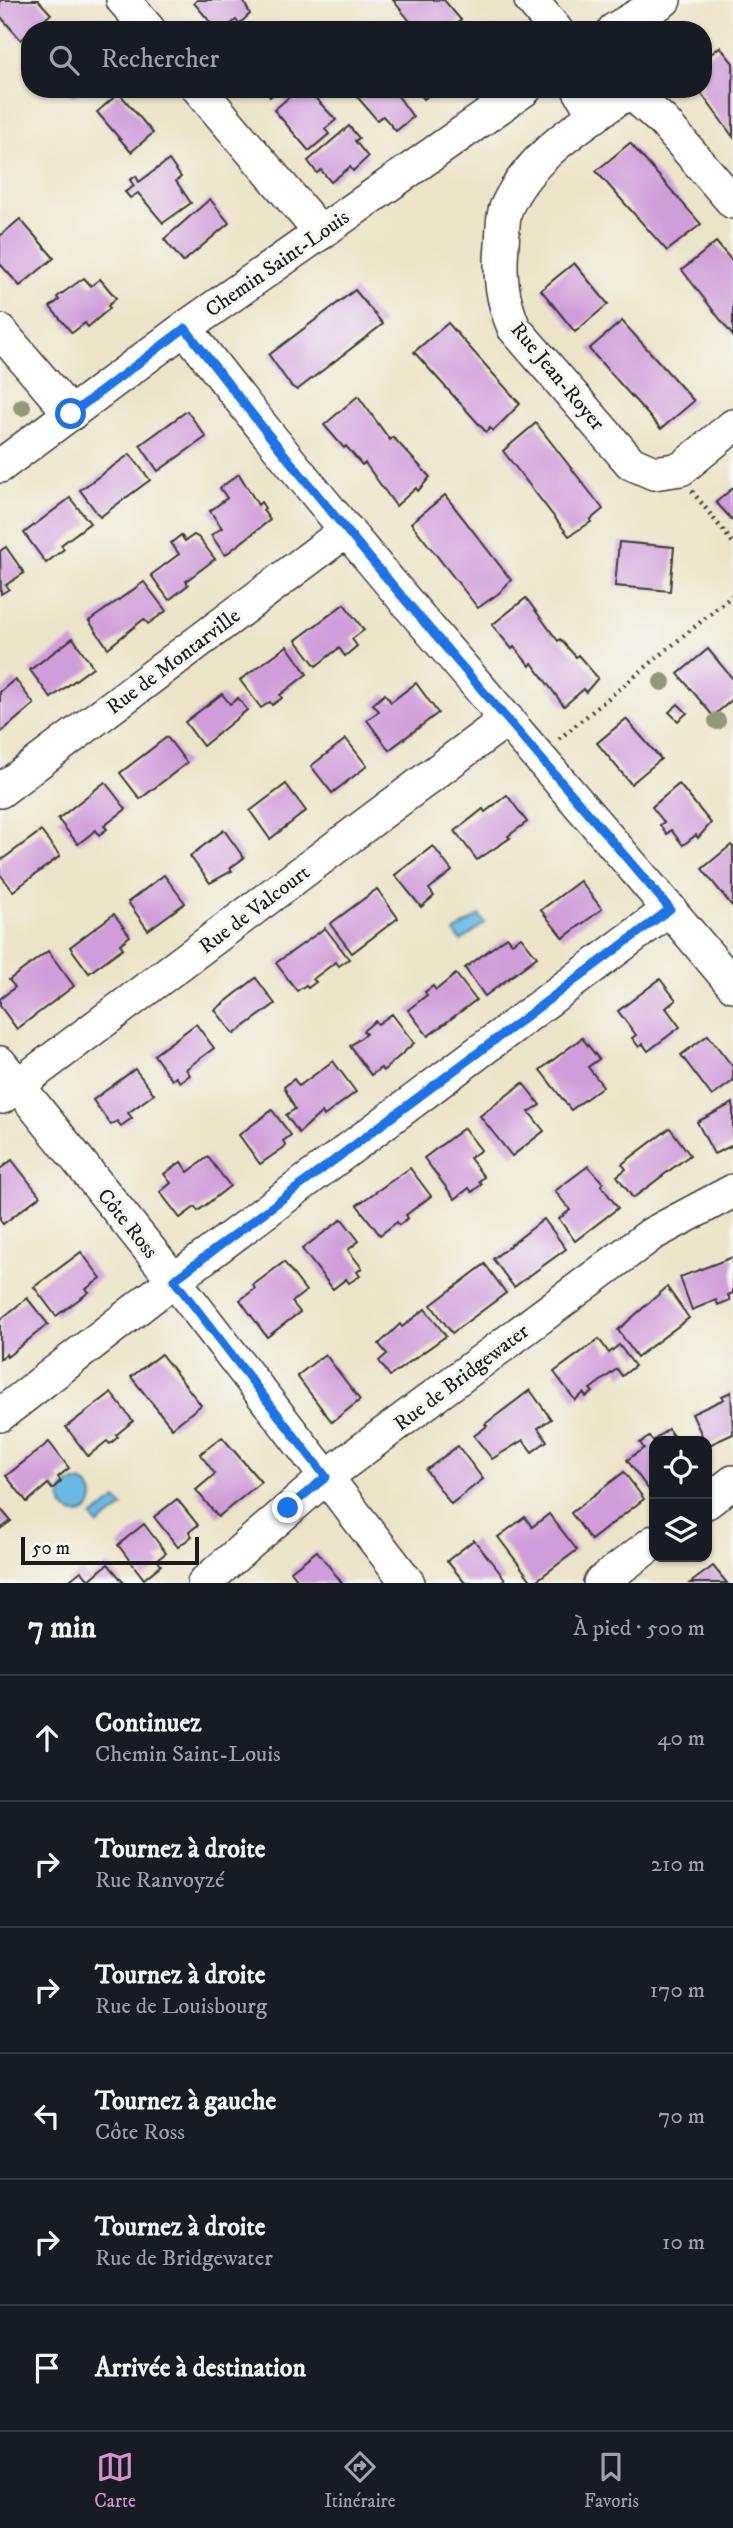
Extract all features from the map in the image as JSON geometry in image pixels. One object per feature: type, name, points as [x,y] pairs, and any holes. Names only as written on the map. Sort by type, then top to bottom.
[{"type":"street","points":[[123,0],[141,21]]},
{"type":"street","points":[[531,0],[548,21]]},
{"type":"street","points":[[629,21],[664,0]]},
{"type":"street","points":[[207,98],[321,233]]},
{"type":"street","name":"Chemin Saint-Louis","points":[[0,466],[185,328],[512,98]]},
{"type":"street","name":"Rue Jean-Royer","points":[[637,98],[663,121],[733,202]]},
{"type":"street","name":"Rue Jean-Royer","points":[[587,103],[541,156],[505,210],[499,277],[504,303],[514,328],[631,463],[654,473],[681,468]]},
{"type":"street","points":[[185,328],[347,530],[733,985]]},
{"type":"street","points":[[0,331],[71,414]]},
{"type":"street","points":[[681,468],[733,426]]},
{"type":"street","name":"Rue de Montarville","points":[[0,791],[347,530]]},
{"type":"street","name":"Rue de Valcourt","points":[[6,1082],[507,719]]},
{"type":"street","points":[[0,1415],[174,1280],[670,909]]},
{"type":"street","name":"Côte Ross","points":[[6,1082],[174,1280],[408,1583]]},
{"type":"street","name":"Rue de Bridgewater","points":[[204,1583],[326,1477],[652,1234],[733,1191]]},
{"type":"street","points":[[711,1499],[733,1482]]},
{"type":"street","points":[[600,1583],[649,1546]]},
{"type":"path","points":[[681,468],[689,488],[733,543]]},
{"type":"path","points":[[539,755],[733,595]]},
{"type":"water","points":[[479,915],[485,923],[461,941],[454,932]]},
{"type":"water","points":[[77,1482],[88,1487],[93,1498],[88,1509],[77,1514],[66,1509],[61,1498],[66,1487]]},
{"type":"water","points":[[116,1499],[123,1507],[98,1525],[92,1517]]},
{"type":"building","points":[[0,0],[38,0],[51,14],[43,21],[21,21],[21,40],[0,16]]},
{"type":"building","points":[[197,0],[243,0],[250,14],[242,21],[209,21],[194,3]]},
{"type":"building","points":[[393,0],[444,0],[461,20],[460,21],[410,21]]},
{"type":"building","points":[[720,47],[733,63],[733,137],[705,98],[712,98],[712,53]]},
{"type":"building","points":[[113,98],[123,98],[153,133],[131,152],[97,112]]},
{"type":"building","points":[[288,98],[315,98],[336,120],[325,129],[329,134],[309,151],[274,110]]},
{"type":"building","points":[[358,98],[399,98],[413,117],[396,131],[383,116],[377,120]]},
{"type":"building","points":[[349,126],[359,138],[355,141],[368,157],[353,171],[350,167],[331,182],[321,170],[317,173],[308,161]]},
{"type":"building","points":[[630,143],[701,224],[667,251],[596,171]]},
{"type":"building","points":[[169,160],[181,177],[176,181],[191,203],[163,223],[138,193],[130,198],[125,192],[134,186],[130,180],[136,176],[139,182]]},
{"type":"building","points":[[210,199],[229,223],[183,262],[164,239]]},
{"type":"building","points":[[20,219],[54,258],[20,286],[0,264],[0,236]]},
{"type":"building","points":[[716,242],[733,262],[733,336],[682,270]]},
{"type":"building","points":[[574,263],[608,304],[575,332],[541,290]]},
{"type":"building","points":[[84,278],[91,286],[100,279],[116,298],[108,306],[110,308],[88,327],[85,323],[72,333],[50,307],[59,300],[57,297]]},
{"type":"building","points":[[355,290],[383,324],[297,390],[291,386],[269,355]]},
{"type":"building","points":[[622,321],[694,401],[661,429],[589,349]]},
{"type":"building","points":[[448,323],[520,404],[493,431],[490,428],[486,432],[414,352]]},
{"type":"building","points":[[358,396],[390,440],[393,437],[430,477],[418,491],[416,488],[396,506],[365,463],[362,465],[324,425]]},
{"type":"building","points":[[187,411],[206,437],[158,471],[140,445]]},
{"type":"building","points":[[536,423],[603,509],[591,522],[569,536],[503,451]]},
{"type":"building","points":[[130,454],[150,480],[100,517],[80,490]]},
{"type":"building","points":[[239,474],[258,505],[261,502],[270,520],[225,555],[211,535],[222,528],[210,511],[227,498],[220,488]]},
{"type":"building","points":[[733,488],[733,521],[716,502]]},
{"type":"building","points":[[445,495],[511,580],[499,593],[478,608],[411,523]]},
{"type":"building","points":[[70,498],[90,523],[61,545],[64,549],[46,563],[24,533]]},
{"type":"building","points":[[181,535],[185,541],[194,535],[199,538],[215,559],[186,581],[188,585],[169,600],[151,575],[179,554],[171,543]]},
{"type":"building","points":[[619,542],[674,547],[670,591],[615,586]]},
{"type":"building","points":[[6,547],[24,573],[6,585],[9,589],[1,594],[0,551]]},
{"type":"building","points":[[144,582],[166,611],[148,624],[144,619],[108,648],[89,621]]},
{"type":"building","points":[[526,598],[558,641],[560,639],[576,657],[578,655],[598,678],[586,692],[584,689],[564,706],[532,663],[530,666],[514,647],[512,649],[492,625]]},
{"type":"building","points":[[344,604],[364,630],[352,639],[357,646],[345,656],[339,648],[316,666],[296,640]]},
{"type":"building","points":[[73,638],[93,667],[51,698],[30,670]]},
{"type":"building","points":[[287,646],[307,674],[280,695],[282,698],[261,708],[240,680]]},
{"type":"building","points":[[708,649],[733,679],[733,699],[713,716],[678,674]]},
{"type":"building","points":[[15,679],[34,704],[0,733],[0,692]]},
{"type":"building","points":[[416,683],[438,713],[389,750],[367,720],[379,711],[373,704],[385,694],[391,702]]},
{"type":"building","points":[[222,694],[230,704],[238,698],[247,710],[203,746],[185,722]]},
{"type":"building","points":[[678,704],[687,713],[678,721],[669,712]]},
{"type":"building","points":[[626,719],[661,759],[631,784],[597,743]]},
{"type":"building","points":[[167,737],[187,763],[140,799],[120,773]]},
{"type":"building","points":[[346,739],[367,766],[332,793],[311,766]]},
{"type":"building","points":[[105,782],[126,809],[104,826],[107,829],[99,835],[96,830],[78,844],[58,819]]},
{"type":"building","points":[[286,784],[306,811],[270,839],[250,811]]},
{"type":"building","points":[[679,784],[711,823],[698,838],[696,835],[683,845],[671,830],[667,834],[660,825],[664,822],[652,807]]},
{"type":"building","points":[[507,795],[527,822],[508,836],[510,838],[477,860],[455,831],[483,809],[485,812]]},
{"type":"building","points":[[224,830],[244,858],[230,868],[232,871],[210,883],[190,856]]},
{"type":"building","points":[[41,831],[60,856],[13,891],[0,874],[0,861]]},
{"type":"building","points":[[731,845],[733,847],[733,907],[702,869]]},
{"type":"building","points":[[433,846],[452,871],[429,889],[434,896],[421,907],[395,875]]},
{"type":"building","points":[[164,875],[185,903],[148,930],[128,902]]},
{"type":"building","points":[[580,881],[602,909],[563,938],[541,910]]},
{"type":"building","points":[[377,889],[398,918],[352,953],[330,924]]},
{"type":"building","points":[[114,914],[130,936],[120,944],[123,948],[89,973],[70,947]]},
{"type":"building","points":[[325,928],[349,959],[339,966],[336,962],[313,979],[316,982],[308,988],[306,985],[297,991],[276,963]]},
{"type":"building","points":[[507,937],[512,943],[521,937],[537,957],[485,996],[465,968]]},
{"type":"building","points":[[48,951],[74,986],[17,1029],[0,1006],[0,999],[15,987],[9,980]]},
{"type":"building","points":[[456,974],[476,1000],[428,1036],[408,1010],[427,995],[425,992],[433,986],[436,990]]},
{"type":"building","points":[[256,978],[275,1004],[234,1034],[215,1010]]},
{"type":"building","points":[[660,979],[676,1000],[666,1008],[680,1027],[648,1051],[643,1044],[639,1047],[632,1038],[636,1035],[618,1011]]},
{"type":"building","points":[[392,1014],[414,1043],[383,1071],[381,1068],[371,1075],[350,1046],[366,1034],[363,1031],[375,1021],[378,1024]]},
{"type":"building","points":[[196,1024],[214,1048],[186,1069],[190,1075],[180,1082],[176,1077],[172,1080],[154,1055]]},
{"type":"building","points":[[708,1035],[733,1067],[733,1081],[712,1096],[681,1055]]},
{"type":"building","points":[[582,1038],[599,1059],[588,1067],[603,1086],[571,1110],[540,1070]]},
{"type":"building","points":[[333,1061],[356,1092],[324,1116],[322,1112],[299,1133],[286,1115],[295,1109],[284,1087],[294,1079],[299,1086]]},
{"type":"building","points":[[135,1069],[154,1094],[128,1113],[132,1118],[121,1126],[117,1121],[111,1125],[93,1100]]},
{"type":"building","points":[[523,1083],[540,1105],[529,1112],[544,1131],[512,1156],[480,1116]]},
{"type":"building","points":[[733,1103],[733,1145],[714,1154],[697,1122]]},
{"type":"building","points":[[272,1110],[291,1135],[283,1141],[286,1146],[260,1164],[239,1135]]},
{"type":"building","points":[[464,1128],[481,1150],[470,1158],[484,1177],[479,1181],[482,1184],[472,1192],[469,1188],[455,1199],[424,1158]]},
{"type":"building","points":[[670,1128],[690,1155],[633,1198],[617,1176],[626,1169],[622,1164]]},
{"type":"building","points":[[208,1157],[230,1186],[198,1211],[195,1207],[180,1218],[160,1192],[171,1183],[164,1174],[181,1162],[188,1172]]},
{"type":"building","points":[[12,1160],[40,1196],[3,1224],[0,1220],[0,1169]]},
{"type":"building","points":[[588,1166],[603,1183],[601,1185],[618,1208],[575,1241],[559,1219],[570,1210],[555,1191]]},
{"type":"building","points":[[410,1168],[431,1196],[406,1215],[408,1218],[399,1225],[397,1222],[380,1235],[357,1205]]},
{"type":"building","points":[[342,1219],[359,1241],[348,1250],[362,1268],[357,1272],[360,1276],[349,1283],[346,1279],[333,1289],[302,1249]]},
{"type":"building","points":[[544,1219],[566,1249],[514,1287],[493,1259]]},
{"type":"building","points":[[81,1252],[101,1278],[86,1289],[89,1292],[56,1316],[34,1287]]},
{"type":"building","points":[[733,1257],[733,1293],[728,1295],[730,1300],[718,1305],[716,1300],[692,1310],[680,1277]]},
{"type":"building","points":[[284,1262],[306,1291],[292,1302],[300,1312],[267,1337],[240,1300],[255,1289],[253,1285]]},
{"type":"building","points":[[485,1264],[506,1293],[452,1333],[431,1305]]},
{"type":"building","points":[[667,1287],[689,1318],[637,1357],[618,1330]]},
{"type":"building","points":[[27,1298],[48,1324],[7,1357],[6,1354],[0,1359],[0,1320]]},
{"type":"building","points":[[425,1309],[446,1336],[390,1376],[379,1361],[387,1354],[379,1344],[400,1324],[402,1327]]},
{"type":"building","points":[[599,1339],[609,1353],[619,1345],[635,1366],[622,1376],[617,1369],[590,1389],[593,1392],[586,1397],[584,1393],[575,1400],[554,1372]]},
{"type":"building","points":[[161,1354],[201,1405],[172,1428],[131,1377]]},
{"type":"building","points":[[325,1354],[360,1400],[332,1422],[297,1376]]},
{"type":"building","points":[[530,1390],[551,1419],[538,1428],[547,1441],[532,1452],[523,1440],[492,1459],[474,1436],[487,1426],[485,1424]]},
{"type":"building","points":[[731,1392],[733,1434],[712,1444],[712,1436],[702,1436],[692,1414],[724,1399],[722,1396]]},
{"type":"building","points":[[111,1393],[133,1421],[116,1435],[118,1437],[110,1444],[107,1441],[88,1456],[66,1427]]},
{"type":"building","points":[[668,1429],[673,1436],[659,1436]]},
{"type":"building","points":[[222,1437],[261,1482],[218,1517],[196,1490],[215,1474],[200,1454]]},
{"type":"building","points":[[649,1437],[649,1490],[627,1460],[644,1448],[640,1443]]},
{"type":"building","points":[[49,1442],[69,1468],[58,1477],[61,1481],[52,1489],[48,1484],[27,1502],[6,1476]]},
{"type":"building","points":[[458,1446],[483,1479],[451,1504],[426,1470]]},
{"type":"building","points":[[624,1472],[644,1499],[591,1540],[571,1513]]},
{"type":"building","points":[[177,1499],[198,1525],[189,1532],[192,1536],[178,1547],[154,1517]]},
{"type":"building","points":[[0,1508],[11,1521],[0,1529]]},
{"type":"building","points":[[549,1514],[577,1550],[533,1583],[498,1537],[525,1517],[532,1527]]},
{"type":"building","points":[[144,1524],[166,1553],[157,1560],[161,1565],[144,1579],[118,1545]]},
{"type":"building","points":[[474,1540],[505,1579],[500,1583],[465,1583],[447,1561]]},
{"type":"building","points":[[317,1551],[342,1583],[300,1583],[291,1571]]},
{"type":"building","points":[[108,1564],[124,1583],[66,1583],[81,1571],[89,1580]]},
{"type":"building","points":[[713,1566],[727,1583],[690,1583]]},
{"type":"route","points":[[71,414],[185,328],[238,397],[475,685],[539,755],[670,909],[174,1280],[326,1477],[288,1508]]}]
